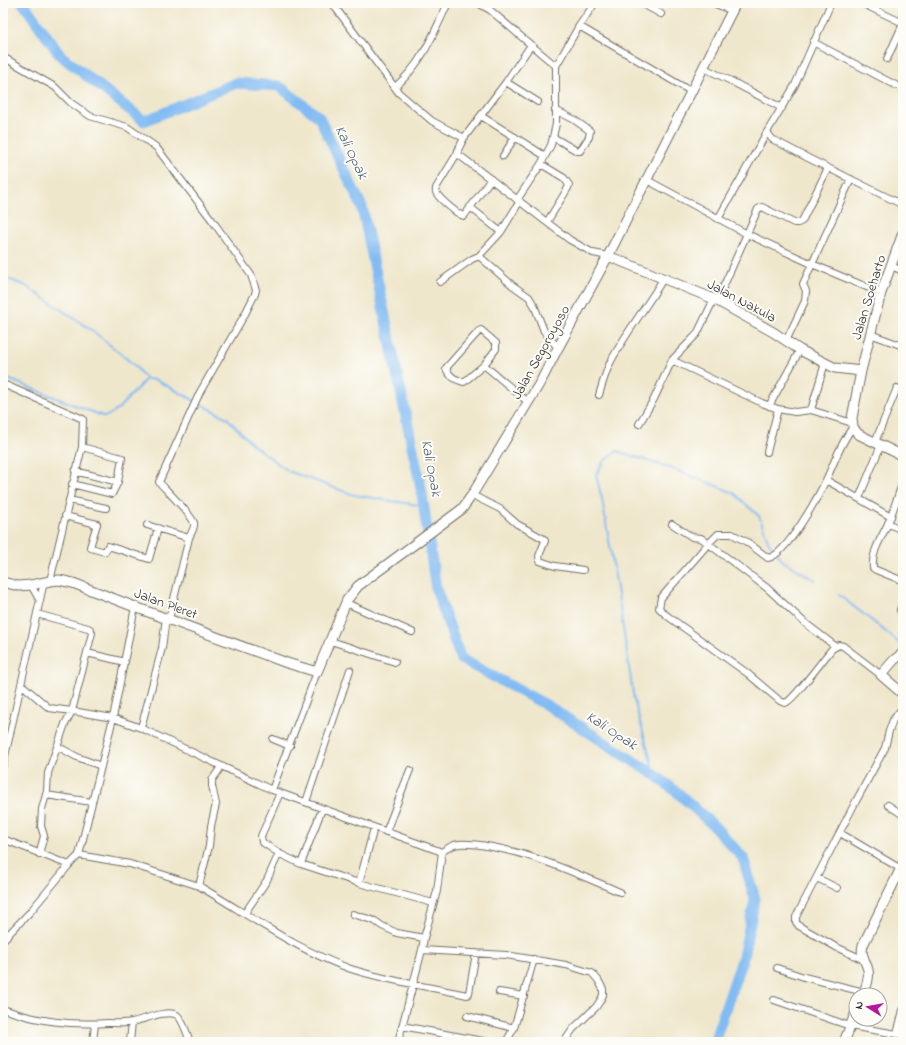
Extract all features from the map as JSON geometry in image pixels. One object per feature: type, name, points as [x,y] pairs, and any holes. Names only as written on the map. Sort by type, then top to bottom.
[{"type":"main road","name":"Jalan Segoroyoso","points":[[317,672],[346,603],[358,586],[462,509],[472,495],[528,402],[608,256],[735,7]]},
{"type":"main road","name":"Jalan Soeharto","points":[[852,425],[861,371],[870,334],[881,293],[903,232]]},
{"type":"main road","name":"Jalan Nakula","points":[[608,256],[716,300],[800,350],[835,368],[861,371]]},
{"type":"main road","points":[[852,425],[858,434],[903,456]]},
{"type":"main road","name":"Jalan Pleret","points":[[3,582],[18,586],[59,580],[73,583],[135,607],[317,672]]},
{"type":"main road","points":[[903,653],[894,660],[881,676],[903,694]]},
{"type":"main road","points":[[865,987],[869,977],[868,968],[864,960],[862,949],[864,942],[902,866]]},
{"type":"main road","points":[[844,1042],[850,1027]]},
{"type":"street","points":[[395,87],[407,77],[418,62],[436,30],[448,3]]},
{"type":"street","points":[[478,3],[490,10],[556,66]]},
{"type":"street","points":[[440,282],[472,259],[480,256],[501,232],[541,164],[554,137],[556,124],[556,66],[579,26],[595,3]]},
{"type":"street","points":[[641,3],[661,14]]},
{"type":"street","points":[[713,3],[735,7]]},
{"type":"street","points":[[718,219],[767,132],[796,85],[813,42],[831,3]]},
{"type":"street","points":[[861,3],[903,24],[887,59]]},
{"type":"street","points":[[334,4],[404,98],[432,121],[464,138]]},
{"type":"street","points":[[579,26],[692,92]]},
{"type":"street","points":[[813,42],[903,89]]},
{"type":"street","points":[[491,179],[464,216],[439,196],[436,191],[436,188],[458,152],[464,138],[506,82],[531,45]]},
{"type":"street","points":[[3,57],[55,87],[71,103],[90,116],[127,127],[156,147],[212,220],[251,275],[256,290],[245,314],[200,392],[159,482],[189,516],[194,523],[194,529],[189,538],[141,728]]},
{"type":"street","points":[[704,68],[782,108]]},
{"type":"street","points":[[506,82],[538,102]]},
{"type":"street","points":[[554,137],[580,151],[589,137],[590,131],[573,119],[555,110]]},
{"type":"street","points":[[481,116],[545,156]]},
{"type":"street","points":[[767,132],[772,139],[903,205]]},
{"type":"street","points":[[503,156],[515,137]]},
{"type":"street","points":[[458,152],[570,240],[593,253],[608,256]]},
{"type":"street","points":[[541,164],[564,178],[569,185],[547,222]]},
{"type":"street","points":[[639,424],[654,398],[672,360],[697,334],[716,300],[760,207],[776,213],[794,223],[802,221],[828,168]]},
{"type":"street","points":[[786,341],[805,301],[806,291],[803,284],[851,179]]},
{"type":"street","points":[[647,180],[747,234],[812,264],[881,293]]},
{"type":"street","points":[[470,207],[501,232]]},
{"type":"street","points":[[480,256],[512,285],[529,297],[534,305],[544,331],[558,348]]},
{"type":"street","points":[[891,266],[903,271]]},
{"type":"street","points":[[599,394],[612,360],[629,330],[654,296],[664,279]]},
{"type":"street","points":[[481,330],[496,343],[496,349],[484,365],[464,382],[455,379],[448,373],[446,368],[478,331],[481,330]]},
{"type":"street","points":[[870,334],[903,346]]},
{"type":"street","points":[[769,406],[800,350]]},
{"type":"street","points":[[672,360],[769,406],[796,412],[811,410],[852,425],[843,441],[826,480],[798,530],[781,550],[771,558],[765,557],[747,542],[732,534],[718,534],[661,598],[658,608],[747,673],[780,701],[785,703],[796,694],[835,646]]},
{"type":"street","points":[[811,410],[825,363]]},
{"type":"street","points":[[484,365],[528,402]]},
{"type":"street","points":[[3,384],[82,419],[82,447],[65,516],[47,582],[40,601],[3,765]]},
{"type":"street","points":[[859,498],[897,388]]},
{"type":"street","points":[[767,452],[778,409]]},
{"type":"street","points":[[72,484],[112,494],[118,482],[122,458],[82,447]]},
{"type":"street","points":[[75,471],[118,482]]},
{"type":"street","points":[[826,480],[859,498],[903,531]]},
{"type":"street","points":[[903,482],[900,499],[881,537],[874,556],[873,568],[903,581]]},
{"type":"street","points":[[472,495],[500,509],[517,524],[544,539],[545,541],[539,556],[540,561],[555,566],[583,570]]},
{"type":"street","points":[[69,500],[106,508]]},
{"type":"street","points":[[65,516],[97,524],[91,541],[91,548],[105,552],[108,546],[149,559],[158,528]]},
{"type":"street","points":[[672,524],[692,537],[700,537],[768,588],[805,623],[835,646],[843,646],[881,676]]},
{"type":"street","points":[[147,525],[189,538]]},
{"type":"street","points":[[31,585],[40,601]]},
{"type":"street","points":[[900,610],[903,602]]},
{"type":"street","points":[[346,603],[412,632]]},
{"type":"street","points":[[3,940],[30,912],[79,854],[113,718],[135,607]]},
{"type":"street","points":[[37,614],[90,629],[92,633],[72,711],[65,724],[48,774],[46,795],[42,809],[41,826],[44,836],[39,854]]},
{"type":"street","points":[[331,641],[395,662]]},
{"type":"street","points":[[87,653],[125,662]]},
{"type":"street","points":[[306,802],[350,670]]},
{"type":"street","points":[[272,790],[317,672]]},
{"type":"street","points":[[21,684],[49,708],[113,718],[141,728],[272,790],[442,852]]},
{"type":"street","points":[[864,960],[836,947],[799,926],[796,922],[796,917],[856,800],[885,748],[893,720],[903,707]]},
{"type":"street","points":[[273,739],[290,746]]},
{"type":"street","points":[[58,746],[78,757],[101,766]]},
{"type":"street","points":[[199,886],[209,846],[211,826],[216,804],[212,780],[220,766]]},
{"type":"street","points":[[386,832],[410,770]]},
{"type":"street","points":[[280,793],[261,839],[262,842],[279,853],[301,864],[359,883],[433,903]]},
{"type":"street","points":[[46,795],[92,802]]},
{"type":"street","points":[[888,805],[903,814]]},
{"type":"street","points":[[301,864],[322,809]]},
{"type":"street","points":[[359,883],[374,828]]},
{"type":"street","points":[[840,833],[902,866]]},
{"type":"street","points":[[3,839],[39,854],[69,864]]},
{"type":"street","points":[[398,1042],[437,892],[442,852],[450,846],[468,844],[508,850],[535,857],[620,892]]},
{"type":"street","points":[[245,913],[267,880],[279,853]]},
{"type":"street","points":[[79,854],[130,864],[199,886],[294,944],[350,968],[369,974],[467,995],[469,993],[476,952]]},
{"type":"street","points":[[817,878],[837,888]]},
{"type":"street","points":[[353,914],[375,921],[397,933],[424,938]]},
{"type":"street","points":[[422,950],[476,952],[506,955],[566,965],[592,973],[603,989],[603,995],[596,1007],[573,1029],[564,1042]]},
{"type":"street","points":[[506,1042],[514,1028],[534,959]]},
{"type":"street","points":[[777,968],[848,990]]},
{"type":"street","points":[[499,992],[524,996]]},
{"type":"street","points":[[774,1000],[848,1025]]},
{"type":"street","points":[[3,1009],[40,1020],[74,1024],[132,1022],[163,1014],[172,1014],[177,1015],[180,1019],[190,1042]]},
{"type":"street","points":[[856,1027],[900,1035],[903,1010]]},
{"type":"street","points":[[467,1016],[514,1028]]},
{"type":"street","points":[[130,1042],[132,1022]]},
{"type":"street","points":[[93,1042],[95,1024]]},
{"type":"street","points":[[402,1026],[469,1040],[488,1042]]},
{"type":"waterway","name":"Kali Opak","points":[[23,3],[60,55],[144,121],[236,83],[279,86],[319,117],[362,207],[421,488],[436,589],[461,659],[548,706],[655,775],[677,792],[715,827],[743,858],[755,899],[743,957],[714,1042]]},
{"type":"waterway","points":[[3,277],[26,286],[93,331],[134,365],[146,379],[156,380],[227,418],[253,445],[288,471],[354,495],[424,506]]},
{"type":"waterway","points":[[3,377],[105,417],[117,410],[146,379]]},
{"type":"waterway","points":[[655,775],[634,700],[602,499],[596,475],[604,461],[617,451],[676,470],[734,493],[759,516],[769,543],[783,561],[815,580]]},
{"type":"waterway","points":[[839,595],[903,647]]}]
